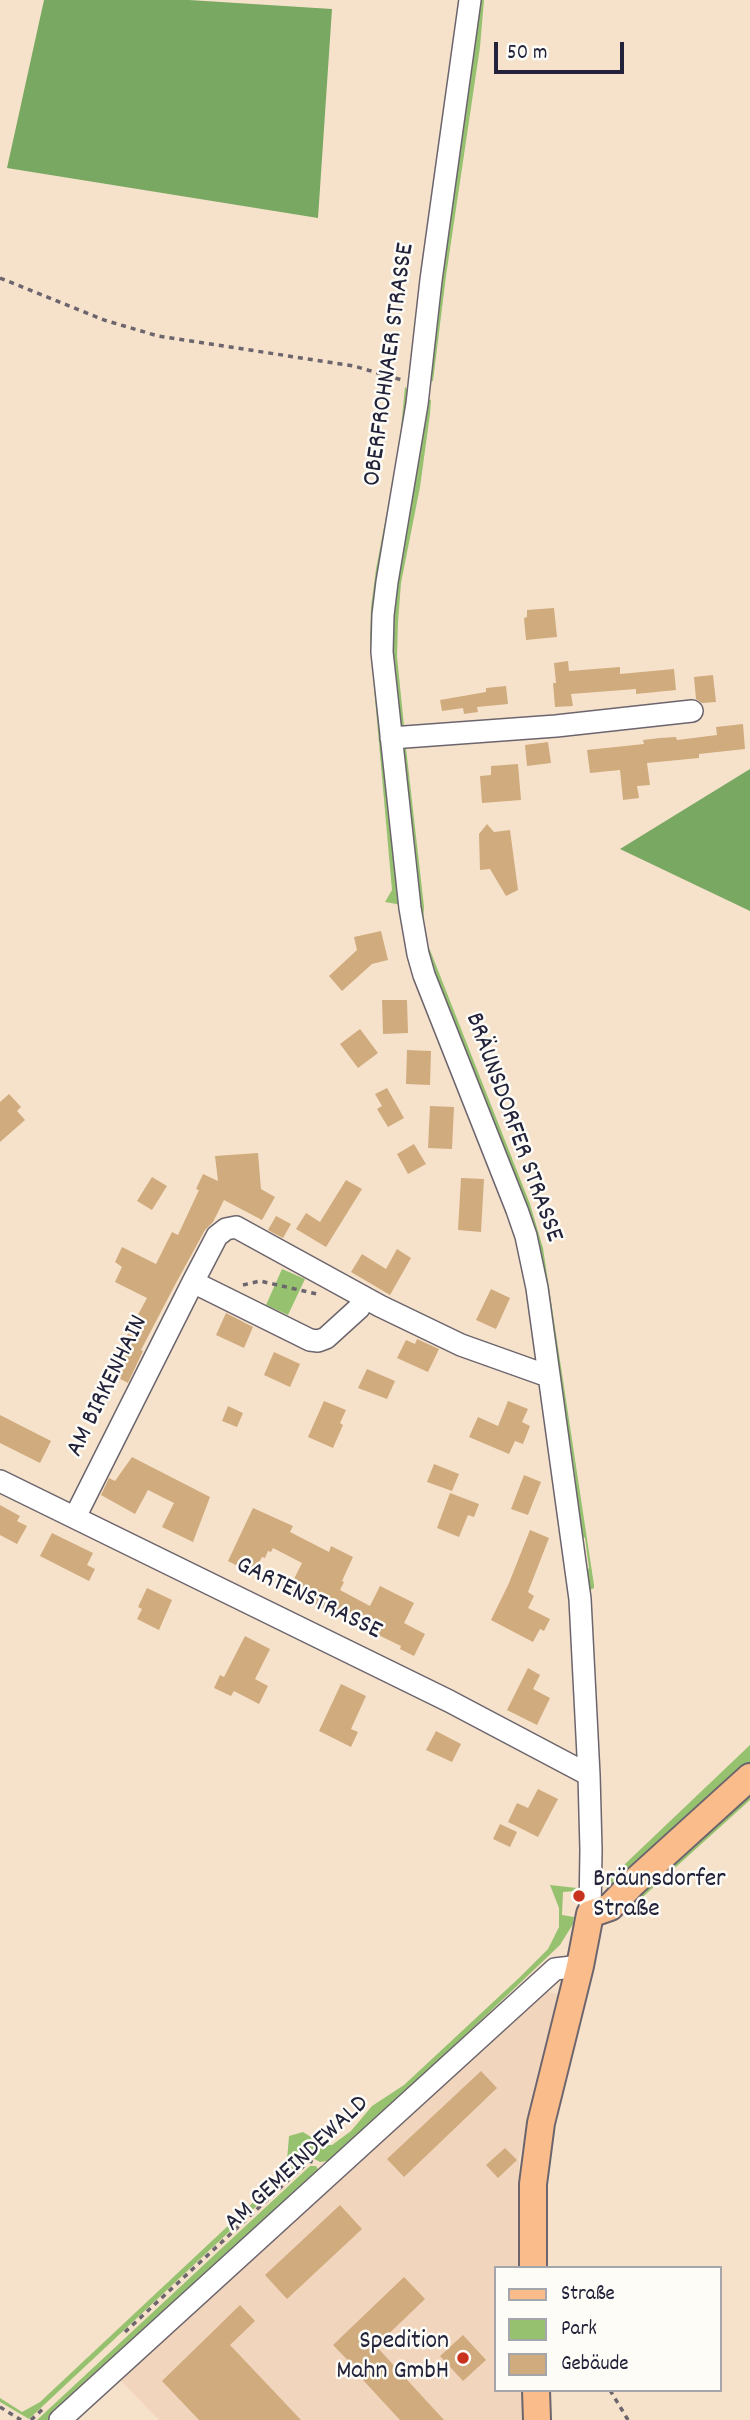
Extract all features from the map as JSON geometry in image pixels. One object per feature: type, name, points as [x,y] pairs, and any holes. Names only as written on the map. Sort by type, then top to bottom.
[{"type":"main road","points":[[533,2266],[533,2184],[541,2123],[580,1966],[590,1914],[610,1907],[750,1777]]},
{"type":"main road","points":[[536,2392],[537,2420]]},
{"type":"street","name":"OBERFROHNAER STRASSE","points":[[410,908],[382,652],[383,615],[419,385],[470,0]]},
{"type":"street","points":[[391,738],[543,727],[692,711]]},
{"type":"street","name":"BRÄUNSDORFER STRASSE","points":[[410,908],[421,934],[424,975],[526,1236],[537,1288],[580,1599],[592,1850],[590,1914]]},
{"type":"street","name":"AM BIRKENHAIN","points":[[75,1517],[193,1282],[218,1236],[226,1229],[236,1227],[365,1298],[461,1345],[548,1376]]},
{"type":"street","points":[[193,1282],[310,1340],[318,1341],[326,1338],[359,1308],[365,1298]]},
{"type":"street","name":"GARTENSTRASSE","points":[[0,1480],[449,1701],[589,1775]]},
{"type":"street","name":"AM GEMEINDEWALD","points":[[56,2411],[334,2171],[555,1969],[580,1966]]},
{"type":"path","points":[[0,278],[104,320],[158,336],[354,366],[419,385]]},
{"type":"path","points":[[227,1300],[243,1285],[260,1281],[320,1294]]},
{"type":"path","points":[[121,2337],[309,2161],[334,2171]]},
{"type":"path","points":[[611,2392],[628,2420]]},
{"type":"path","points":[[0,2407],[21,2420]]},
{"type":"path","points":[[31,2420],[56,2411]]},
{"type":"shaded area","points":[[543,1991],[558,1994],[563,2002],[519,2158],[521,2266],[494,2266],[494,2392],[524,2392],[525,2420],[159,2420],[118,2378],[501,2023],[511,2026]]},
{"type":"green space","points":[[44,0],[189,0],[332,9],[318,218],[7,168]]},
{"type":"green space","points":[[477,0],[484,0],[480,47],[433,381],[429,382],[434,301]]},
{"type":"green space","points":[[405,387],[410,392],[388,538],[402,905],[385,902],[392,890],[370,642],[376,569],[399,449]]},
{"type":"green space","points":[[427,399],[431,400],[430,414],[420,487],[401,583],[398,622],[397,656],[404,726],[396,725],[389,625]]},
{"type":"green space","points":[[401,748],[406,748],[424,907],[423,924],[419,920]]},
{"type":"green space","points":[[750,769],[750,911],[620,849]]},
{"type":"green space","points":[[427,947],[530,1204],[543,1248],[594,1585],[594,1588],[588,1591],[585,1573],[589,1568],[585,1538],[578,1534],[572,1489],[576,1483],[570,1440],[564,1435],[544,1278],[435,983]]},
{"type":"green space","points":[[282,1269],[305,1279],[288,1315],[266,1305]]},
{"type":"green space","points":[[750,1745],[750,1800],[625,1913],[604,1884]]},
{"type":"green space","points":[[550,1885],[577,1888],[576,1891],[563,1892],[562,1915],[574,1917],[573,1924],[560,1945],[334,2160],[320,2162],[311,2157],[306,2160],[29,2419],[0,2402],[0,2398],[22,2412],[40,2402],[294,2164],[287,2160],[289,2136],[303,2132],[324,2145],[332,2145],[351,2131],[372,2106],[404,2085],[520,1977],[548,1949],[559,1927],[559,1908]]},
{"type":"green space","points":[[310,2166],[316,2166],[320,2173],[52,2420],[37,2420]]},
{"type":"building","points":[[554,608],[557,637],[526,640],[524,618],[527,617],[527,610]]},
{"type":"building","points":[[568,661],[569,671],[620,667],[620,674],[674,669],[676,690],[636,694],[636,689],[571,694],[573,706],[555,707],[554,663]]},
{"type":"building","points":[[713,675],[716,702],[702,703],[696,699],[694,677]]},
{"type":"building","points":[[506,686],[508,704],[477,707],[478,712],[464,714],[463,708],[442,711],[440,700],[486,692],[486,688]]},
{"type":"building","points":[[743,724],[745,749],[699,754],[699,758],[647,763],[650,785],[637,786],[639,798],[623,800],[620,770],[590,773],[587,750],[644,744],[643,740],[660,738],[676,737],[677,740],[717,735],[716,727]]},
{"type":"building","points":[[548,742],[551,763],[527,766],[525,745]]},
{"type":"building","points":[[518,764],[521,800],[482,803],[480,776],[491,775],[491,766]]},
{"type":"building","points":[[487,824],[494,832],[510,830],[518,890],[506,896],[490,869],[480,870],[479,834]]},
{"type":"building","points":[[381,931],[388,960],[372,964],[342,991],[329,976],[357,950],[354,937]]},
{"type":"building","points":[[382,1000],[407,1000],[408,1033],[383,1034]]},
{"type":"building","points":[[360,1029],[378,1053],[358,1068],[340,1044]]},
{"type":"building","points":[[407,1050],[431,1051],[430,1085],[406,1084]]},
{"type":"building","points":[[387,1088],[404,1118],[388,1127],[377,1109],[382,1106],[375,1094]]},
{"type":"building","points":[[9,1094],[21,1107],[17,1111],[25,1120],[0,1142],[0,1102]]},
{"type":"building","points":[[430,1106],[454,1107],[452,1149],[428,1148]]},
{"type":"building","points":[[414,1144],[426,1164],[408,1174],[397,1154]]},
{"type":"building","points":[[258,1153],[261,1189],[275,1197],[262,1220],[224,1200],[176,1283],[141,1350],[143,1351],[128,1383],[107,1372],[147,1298],[115,1282],[122,1267],[115,1262],[122,1247],[156,1264],[172,1232],[178,1235],[199,1190],[196,1189],[203,1174],[218,1181],[215,1156]]},
{"type":"building","points":[[152,1177],[167,1186],[152,1210],[137,1201]]},
{"type":"building","points":[[461,1178],[484,1179],[481,1232],[458,1230]]},
{"type":"building","points":[[346,1180],[362,1189],[326,1247],[296,1229],[306,1213],[320,1222]]},
{"type":"building","points":[[276,1216],[291,1224],[283,1238],[268,1230]]},
{"type":"building","points":[[397,1249],[411,1258],[390,1295],[351,1272],[362,1254],[386,1269]]},
{"type":"building","points":[[491,1289],[510,1298],[496,1329],[476,1320]]},
{"type":"building","points":[[226,1313],[253,1327],[244,1348],[216,1335]]},
{"type":"building","points":[[417,1339],[439,1349],[428,1372],[397,1358],[406,1340],[415,1344]]},
{"type":"building","points":[[274,1352],[300,1364],[290,1387],[264,1375]]},
{"type":"building","points":[[367,1369],[395,1381],[387,1399],[358,1388]]},
{"type":"building","points":[[324,1401],[346,1410],[333,1448],[308,1437]]},
{"type":"building","points":[[508,1401],[528,1409],[522,1422],[530,1426],[523,1444],[515,1441],[509,1454],[469,1437],[478,1417],[498,1426]]},
{"type":"building","points":[[228,1406],[243,1413],[237,1427],[222,1421]]},
{"type":"building","points":[[0,1415],[51,1441],[40,1463],[0,1443]]},
{"type":"building","points":[[132,1457],[210,1497],[193,1542],[162,1527],[174,1503],[148,1490],[135,1514],[101,1495],[109,1478],[115,1481]]},
{"type":"building","points":[[434,1464],[459,1474],[452,1491],[427,1482]]},
{"type":"building","points":[[524,1475],[541,1482],[528,1515],[511,1509]]},
{"type":"building","points":[[450,1493],[479,1504],[474,1517],[468,1515],[459,1537],[437,1528]]},
{"type":"building","points":[[0,1505],[20,1516],[17,1521],[27,1526],[17,1544],[0,1535]]},
{"type":"building","points":[[253,1508],[293,1526],[290,1532],[329,1552],[331,1546],[353,1557],[340,1590],[370,1606],[380,1586],[414,1603],[404,1623],[425,1634],[414,1656],[400,1649],[401,1646],[288,1591],[302,1563],[273,1548],[265,1558],[262,1557],[253,1574],[228,1561]]},
{"type":"building","points":[[530,1530],[549,1538],[528,1592],[534,1596],[528,1608],[550,1619],[544,1631],[540,1629],[533,1642],[491,1620]]},
{"type":"building","points":[[52,1533],[93,1553],[87,1565],[95,1569],[89,1581],[40,1556]]},
{"type":"building","points":[[147,1588],[172,1600],[159,1630],[137,1619],[142,1609],[138,1607]]},
{"type":"building","points":[[245,1636],[270,1649],[255,1679],[268,1686],[259,1704],[234,1691],[231,1696],[214,1688],[220,1675],[224,1677]]},
{"type":"building","points":[[528,1668],[540,1675],[533,1689],[550,1698],[537,1725],[507,1710]]},
{"type":"building","points":[[341,1684],[366,1696],[351,1729],[358,1732],[351,1747],[319,1731]]},
{"type":"building","points":[[436,1731],[461,1744],[452,1762],[426,1750]]},
{"type":"building","points":[[538,1789],[558,1799],[538,1837],[508,1822],[517,1803],[528,1808]]},
{"type":"building","points":[[500,1824],[517,1832],[510,1847],[493,1839]]},
{"type":"building","points":[[481,2071],[497,2088],[404,2177],[387,2159]]},
{"type":"building","points":[[505,2148],[517,2160],[498,2178],[486,2165]]},
{"type":"building","points":[[340,2205],[362,2229],[287,2299],[265,2275]]},
{"type":"building","points":[[404,2277],[425,2299],[376,2346],[444,2420],[400,2420],[333,2345]]},
{"type":"building","points":[[240,2305],[255,2321],[230,2345],[301,2420],[199,2420],[162,2381]]},
{"type":"building","name":"Spedition Mahn GmbH","points":[[463,2335],[486,2360],[463,2381],[440,2356]]},
{"type":"place","name":"Bräunsdorfer Straße","points":[[579,1896]]},
{"type":"place","name":"Spedition Mahn GmbH","points":[[463,2358]]}]
